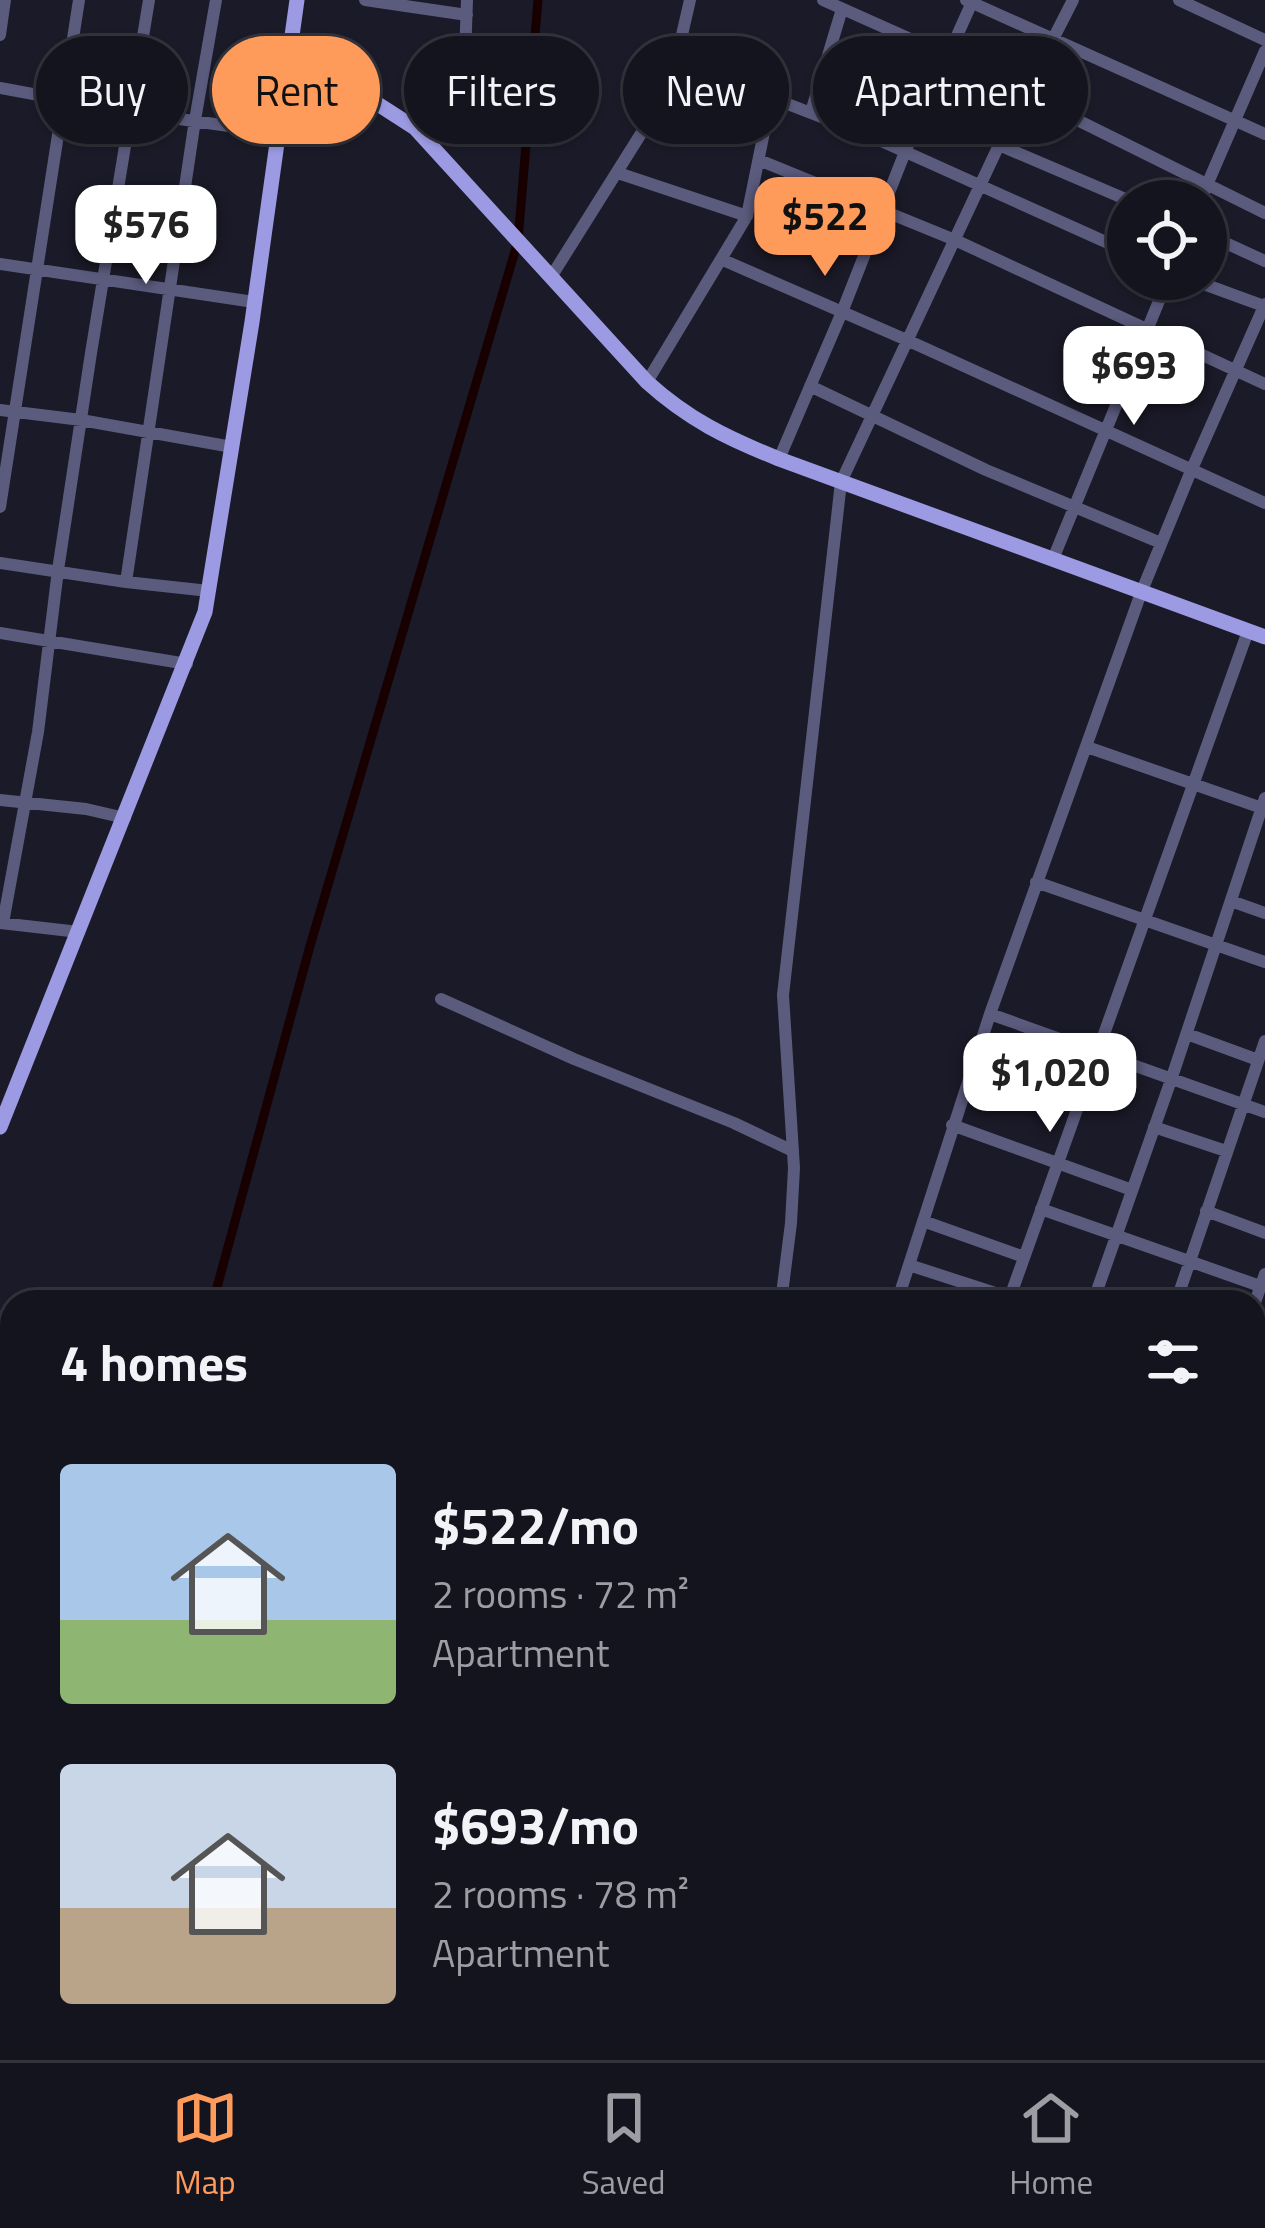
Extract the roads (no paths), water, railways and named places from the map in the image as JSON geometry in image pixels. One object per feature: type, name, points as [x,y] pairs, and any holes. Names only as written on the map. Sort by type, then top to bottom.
[{"type":"main road","points":[[293,36],[297,0]]},
{"type":"main road","points":[[0,1127],[205,612],[277,144]]},
{"type":"main road","points":[[429,144],[647,382],[707,428],[779,459],[1257,634]]},
{"type":"street","points":[[0,35],[5,0]]},
{"type":"street","points":[[73,36],[79,0]]},
{"type":"street","points":[[143,36],[149,0]]},
{"type":"street","points":[[126,582],[216,0]]},
{"type":"street","points":[[371,0],[467,15]]},
{"type":"street","points":[[466,36],[467,0]]},
{"type":"street","points":[[682,36],[690,0]]},
{"type":"street","points":[[824,0],[907,36]]},
{"type":"street","points":[[1054,36],[1072,0]]},
{"type":"street","points":[[1179,0],[1265,40]]},
{"type":"street","points":[[954,36],[970,1],[1049,36]]},
{"type":"street","points":[[811,112],[848,7]]},
{"type":"street","points":[[1209,180],[1265,51]]},
{"type":"street","points":[[1088,54],[1265,134]]},
{"type":"street","points":[[0,88],[36,94]]},
{"type":"street","points":[[789,104],[1107,243]]},
{"type":"street","points":[[188,119],[212,123]]},
{"type":"street","points":[[1088,124],[1199,180]]},
{"type":"street","points":[[0,507],[7,410],[38,270],[56,144]]},
{"type":"street","points":[[79,932],[2,923],[38,732],[58,570],[125,144]]},
{"type":"street","points":[[551,277],[635,144]]},
{"type":"street","points":[[647,382],[747,216],[762,144]]},
{"type":"street","points":[[779,459],[908,144]]},
{"type":"street","points":[[783,1290],[793,1151],[783,995],[841,482],[999,145],[1107,191]]},
{"type":"street","points":[[759,160],[956,239],[1265,384]]},
{"type":"street","points":[[618,172],[747,216]]},
{"type":"street","points":[[1227,194],[1265,212]]},
{"type":"street","points":[[1227,244],[1265,261]]},
{"type":"street","points":[[723,260],[1265,502]]},
{"type":"street","points":[[0,264],[254,302]]},
{"type":"street","points":[[901,1290],[990,1014],[1141,593],[1264,305],[1227,292]]},
{"type":"street","points":[[1053,559],[1159,300]]},
{"type":"street","points":[[810,386],[986,470],[1161,543]]},
{"type":"street","points":[[7,410],[232,447]]},
{"type":"street","points":[[0,562],[209,591]]},
{"type":"street","points":[[0,633],[187,664]]},
{"type":"street","points":[[1018,1290],[1024,1257],[1144,919],[1257,634]]},
{"type":"street","points":[[1087,747],[1264,805],[1097,1290]]},
{"type":"street","points":[[0,800],[124,818]]},
{"type":"street","points":[[1036,882],[1265,962]]},
{"type":"street","points":[[1232,901],[1265,913]]},
{"type":"street","points":[[441,999],[793,1151]]},
{"type":"street","points":[[990,1014],[1265,1112]]},
{"type":"street","points":[[1186,1034],[1258,1060]]},
{"type":"street","points":[[1180,1290],[1265,1041]]},
{"type":"street","points":[[952,1125],[1132,1190]]},
{"type":"street","points":[[1154,1126],[1226,1150]]},
{"type":"street","points":[[1041,1209],[1263,1280]]},
{"type":"street","points":[[1206,1211],[1265,1233]]},
{"type":"street","points":[[922,1221],[1024,1257]]},
{"type":"street","points":[[909,1265],[985,1290]]},
{"type":"waterway","points":[[216,1290],[310,946],[518,241],[538,0]]}]
